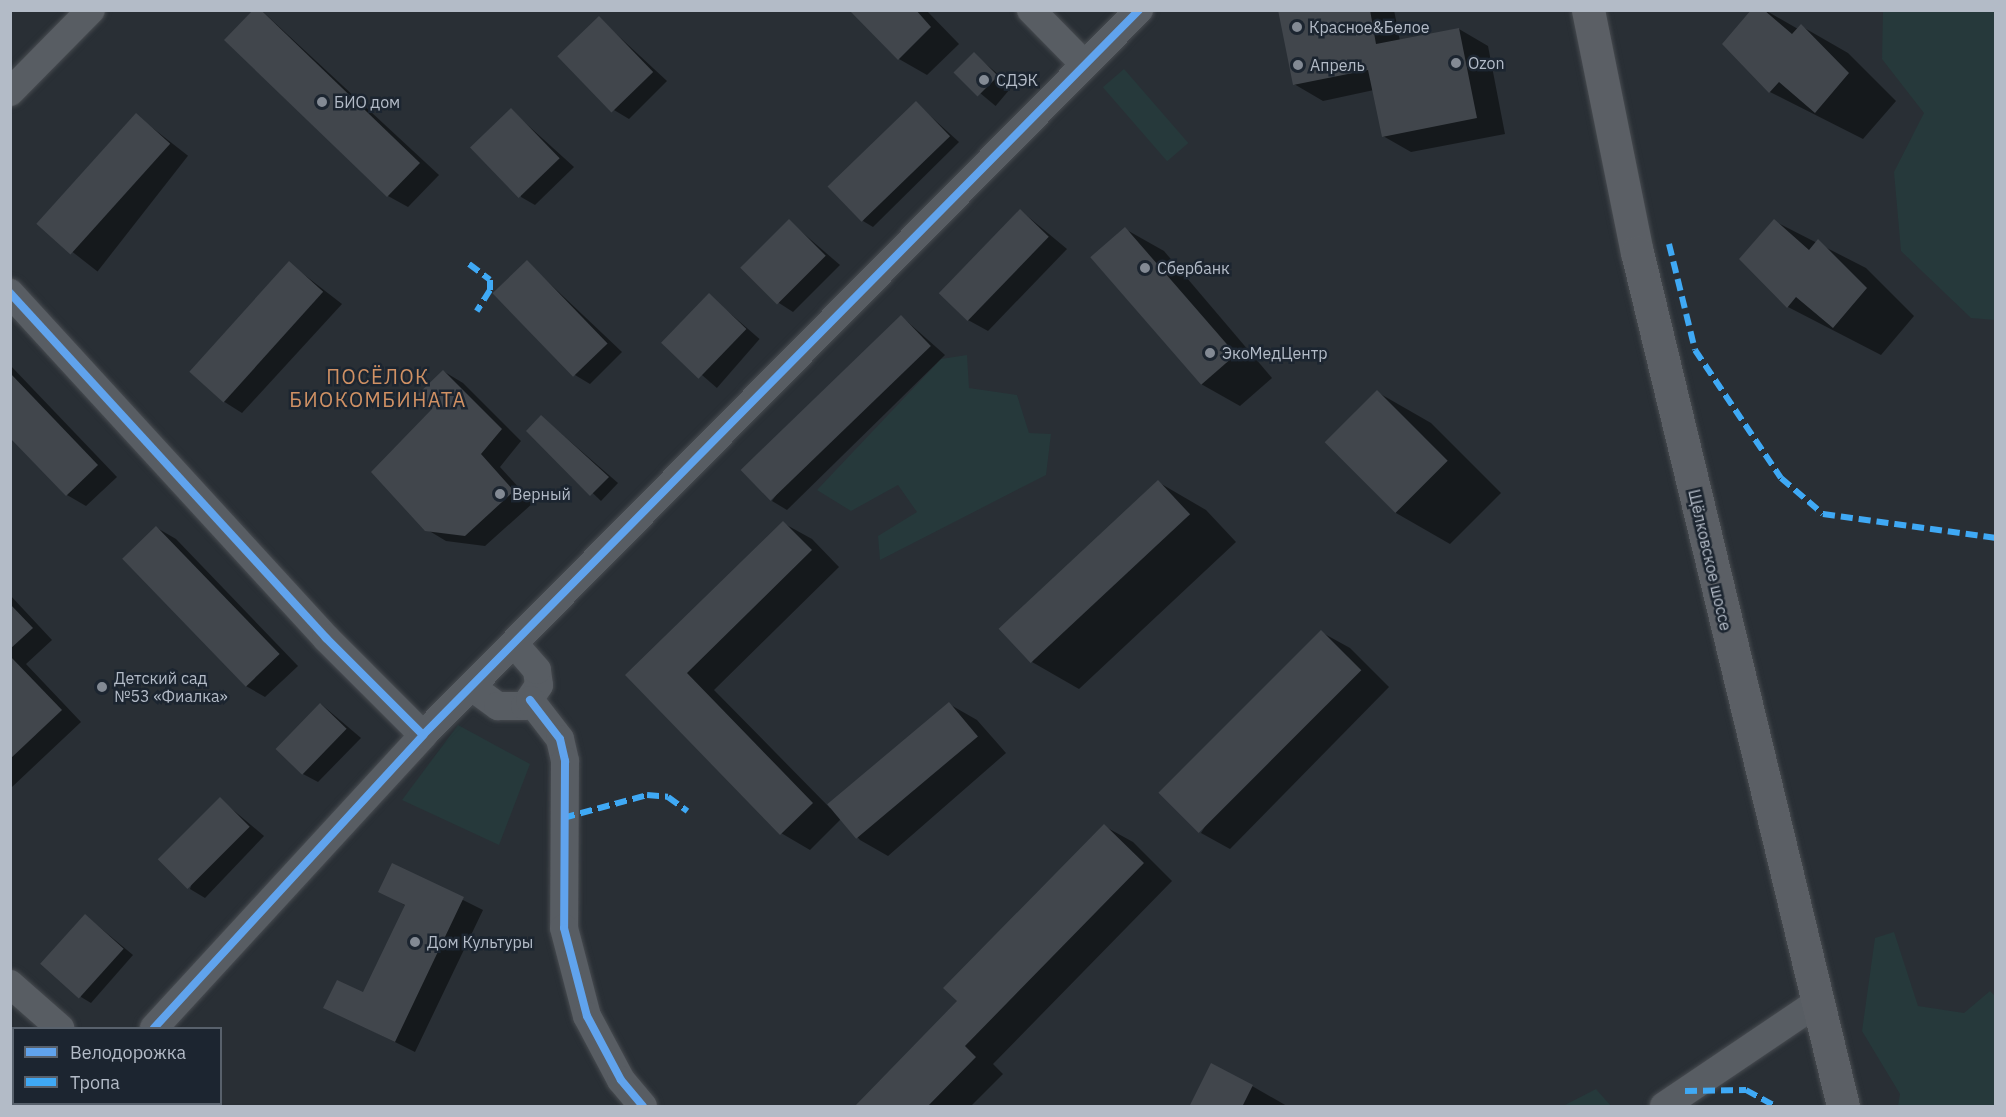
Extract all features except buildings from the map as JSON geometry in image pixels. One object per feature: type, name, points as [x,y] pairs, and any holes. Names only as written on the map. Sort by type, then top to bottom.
[{"type":"main road","name":"Щёлковское шоссе","points":[[1588,10],[1634,240],[1843,1107]]},
{"type":"street","points":[[10,92],[91,10]]},
{"type":"street","points":[[1031,10],[1084,64]]},
{"type":"street","points":[[156,1027],[423,735],[473,688],[1139,10]]},
{"type":"street","points":[[10,293],[326,638],[423,735]]},
{"type":"street","points":[[473,688],[498,706],[525,706],[539,685],[537,670],[515,645]]},
{"type":"street","points":[[530,700],[560,739],[565,761],[564,928],[586,1016],[621,1080],[643,1107]]},
{"type":"street","points":[[10,984],[58,1027]]},
{"type":"street","points":[[1664,1107],[1818,1002]]},
{"type":"shaded area","points":[[1883,11],[1995,11],[1995,320],[1971,318],[1901,251],[1894,172],[1924,113],[1882,59]]},
{"type":"shaded area","points":[[1124,69],[1188,143],[1167,161],[1103,87]]},
{"type":"shaded area","points":[[967,355],[969,388],[1017,395],[1029,433],[1051,434],[1046,475],[880,560],[878,536],[917,512],[898,485],[851,511],[817,490],[941,359]]},
{"type":"shaded area","points":[[458,725],[530,764],[499,845],[402,800]]},
{"type":"shaded area","points":[[1894,932],[1918,1006],[1964,1013],[1990,991],[1995,996],[1995,1106],[1898,1106],[1900,1094],[1862,1031],[1875,938]]},
{"type":"shaded area","points":[[1596,1089],[1611,1106],[1563,1106]]},
{"type":"marked path","points":[[1669,244],[1695,350],[1781,478],[1823,514],[1996,538]]},
{"type":"marked path","points":[[469,264],[490,280],[490,290],[477,311]]},
{"type":"marked path","points":[[563,818],[647,795],[668,797],[687,811]]},
{"type":"marked path","points":[[1685,1091],[1746,1090],[1775,1106]]},
{"type":"cycle path","points":[[155,1027],[423,735],[1139,10]]},
{"type":"cycle path","points":[[10,293],[326,638],[423,735]]},
{"type":"cycle path","points":[[530,700],[560,739],[565,761],[564,928],[587,1016],[621,1080],[643,1106]]},
{"type":"place","name":"Красное&Белое","points":[[1297,27]]},
{"type":"place","name":"Ozon","points":[[1456,63]]},
{"type":"place","name":"Апрель","points":[[1298,65]]},
{"type":"place","name":"СДЭК","points":[[984,80]]},
{"type":"place","name":"БИО дом","points":[[322,102]]},
{"type":"place","name":"Сбербанк","points":[[1145,268]]},
{"type":"place","name":"ЭкоМедЦентр","points":[[1210,353]]},
{"type":"place","name":"Верный","points":[[500,494]]},
{"type":"place","name":"Детский сад №53 «Фиалка»","points":[[102,687]]},
{"type":"place","name":"Дом Культуры","points":[[415,942]]},
{"type":"district","name":"ПОСЁЛОК БИОКОМБИНАТА","points":[[378,388]]}]
